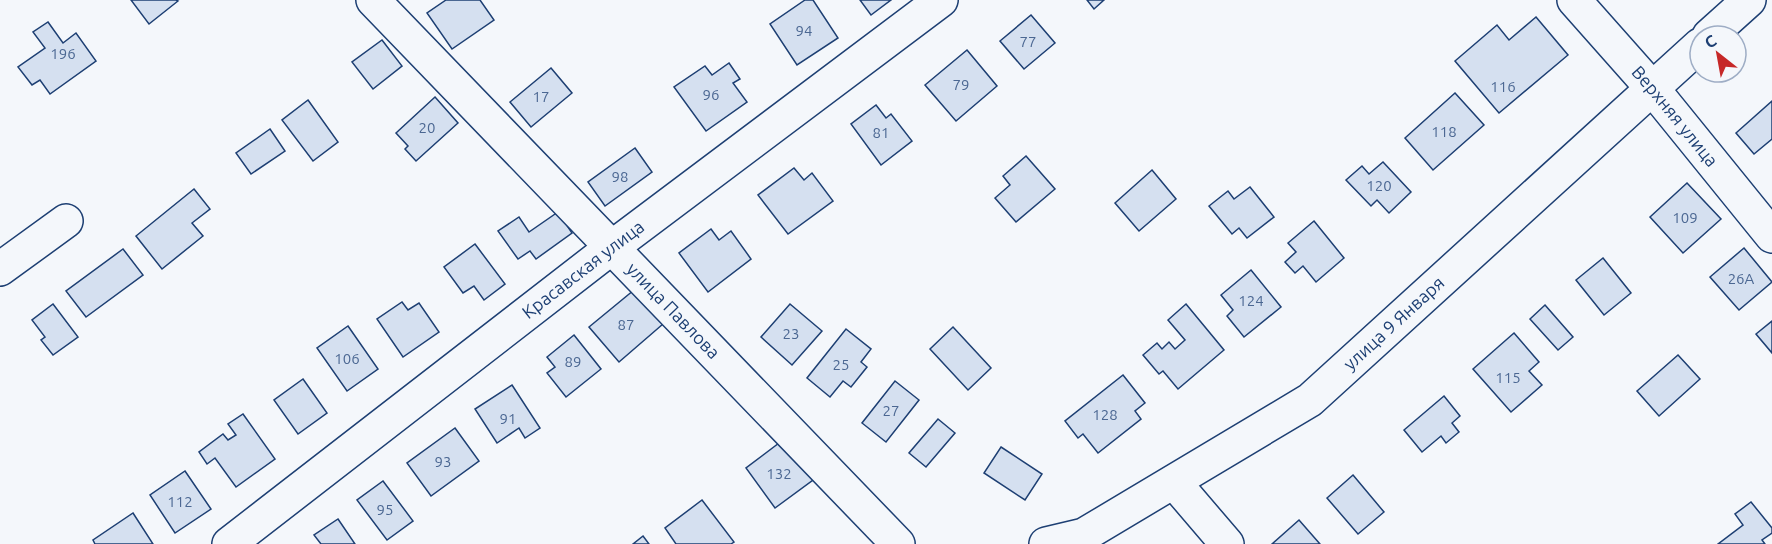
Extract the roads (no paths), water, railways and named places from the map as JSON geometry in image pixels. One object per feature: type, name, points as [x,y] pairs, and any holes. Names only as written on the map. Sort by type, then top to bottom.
[{"type":"street","name":"улица Павлова","points":[[373,0],[898,544]]},
{"type":"street","name":"Красавская улица","points":[[229,544],[611,248],[941,0]]},
{"type":"street","name":"Верхняя улица","points":[[1574,0],[1652,88],[1772,236]]},
{"type":"street","points":[[1722,24],[1749,0]]},
{"type":"street","name":"улица 9 Января","points":[[1046,544],[1084,535],[1310,400],[1688,56]]},
{"type":"street","points":[[0,269],[66,221]]},
{"type":"street","points":[[1174,482],[1227,544]]}]
